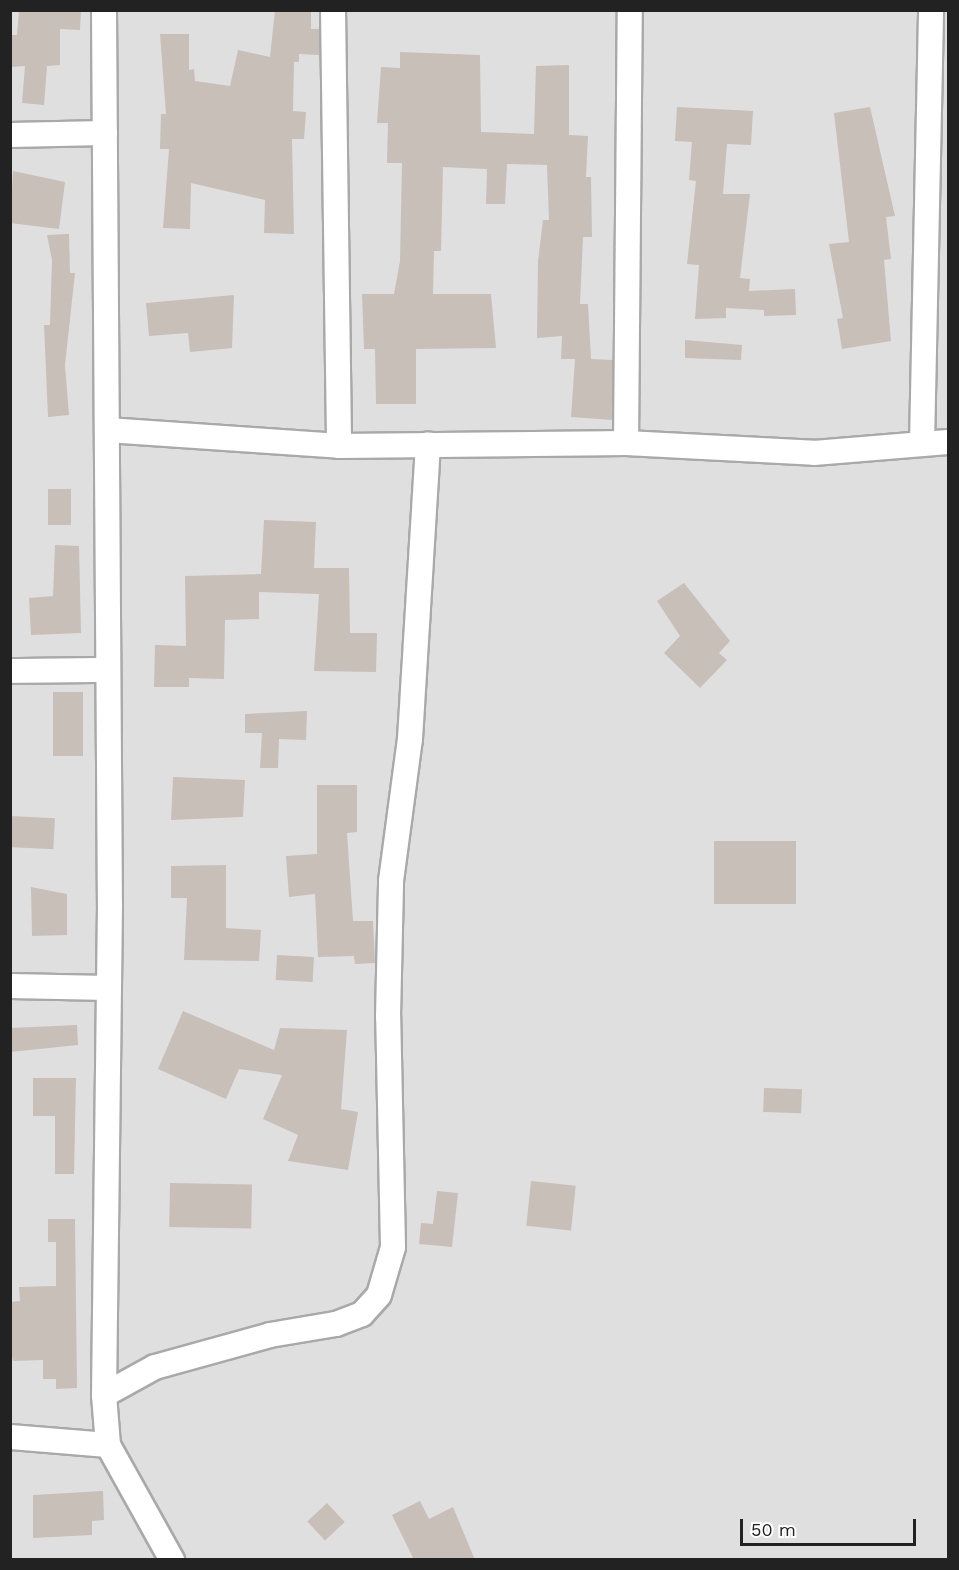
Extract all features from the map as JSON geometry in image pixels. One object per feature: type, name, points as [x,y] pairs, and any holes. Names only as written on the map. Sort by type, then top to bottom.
[{"type":"street","points":[[104,10],[109,988],[104,1395],[108,1445],[172,1560]]},
{"type":"street","points":[[333,10],[339,446]]},
{"type":"street","points":[[627,443],[630,10]]},
{"type":"street","points":[[922,444],[931,10]]},
{"type":"street","points":[[10,135],[105,133]]},
{"type":"street","points":[[107,430],[339,446],[627,443],[814,453],[948,442]]},
{"type":"street","points":[[104,1395],[155,1367],[270,1335],[336,1324],[362,1314],[380,1295],[393,1247],[388,1017],[392,880],[411,739],[428,445]]},
{"type":"street","points":[[10,671],[108,670]]},
{"type":"street","points":[[10,986],[109,988]]},
{"type":"street","points":[[10,1437],[108,1445]]},
{"type":"shaded area","points":[[11,11],[948,11],[948,1559],[11,1559]]},
{"type":"building","points":[[19,10],[81,10],[80,30],[60,29],[60,65],[47,66],[44,105],[22,103],[25,66],[11,67],[10,35],[17,35]]},
{"type":"building","points":[[275,10],[311,10],[311,29],[319,29],[319,55],[299,54],[299,62],[294,62],[293,111],[306,112],[304,139],[292,139],[294,234],[264,233],[265,200],[191,183],[190,229],[163,228],[169,149],[160,149],[161,114],[166,114],[160,34],[189,34],[189,70],[194,69],[195,81],[230,86],[238,50],[270,57]]},
{"type":"building","points":[[400,52],[480,55],[481,132],[534,134],[536,66],[569,65],[569,135],[588,136],[586,177],[591,177],[592,237],[583,237],[580,304],[588,304],[591,359],[613,360],[612,420],[571,417],[575,359],[561,359],[562,336],[537,338],[538,261],[543,220],[549,220],[547,165],[507,164],[505,204],[486,204],[487,169],[443,167],[441,251],[434,251],[433,294],[491,294],[496,348],[416,349],[416,404],[376,404],[375,349],[364,349],[362,294],[394,294],[400,261],[402,163],[387,163],[388,123],[377,123],[381,67],[400,68]]},
{"type":"building","points":[[677,107],[753,111],[751,145],[727,144],[723,194],[750,194],[740,278],[750,279],[749,291],[795,289],[796,315],[764,316],[764,310],[726,308],[726,318],[695,319],[699,265],[687,264],[696,181],[689,180],[692,142],[675,141]]},
{"type":"building","points":[[870,107],[895,216],[886,217],[891,259],[884,260],[891,341],[842,349],[837,319],[843,318],[829,244],[849,242],[834,113]]},
{"type":"building","points":[[13,171],[65,182],[59,229],[10,223]]},
{"type":"building","points":[[69,234],[70,273],[75,273],[65,365],[69,415],[48,417],[44,325],[50,325],[52,260],[47,235]]},
{"type":"building","points":[[234,295],[232,348],[190,352],[188,333],[149,336],[146,303]]},
{"type":"building","points":[[685,340],[742,345],[741,360],[685,358]]},
{"type":"building","points":[[48,489],[71,489],[71,525],[48,525]]},
{"type":"building","points":[[264,520],[316,522],[314,568],[349,568],[350,633],[377,633],[376,672],[314,671],[319,594],[259,592],[259,619],[225,620],[224,679],[189,678],[189,687],[154,687],[155,645],[186,646],[185,576],[261,574]]},
{"type":"building","points":[[55,545],[79,546],[81,633],[31,635],[29,598],[53,596]]},
{"type":"building","points":[[684,583],[730,641],[719,653],[727,660],[700,688],[664,653],[680,636],[657,601]]},
{"type":"building","points":[[53,692],[83,692],[83,756],[53,756]]},
{"type":"building","points":[[307,711],[306,740],[279,739],[278,768],[260,768],[262,733],[245,733],[245,714]]},
{"type":"building","points":[[173,777],[245,780],[243,817],[171,820]]},
{"type":"building","points":[[317,785],[357,785],[357,832],[347,833],[353,921],[373,921],[375,963],[355,964],[354,956],[318,957],[315,894],[289,897],[286,856],[317,854]]},
{"type":"building","points":[[10,816],[55,818],[53,849],[10,847]]},
{"type":"building","points":[[714,841],[796,841],[796,904],[714,904]]},
{"type":"building","points":[[226,865],[226,928],[261,930],[259,961],[184,960],[187,898],[171,898],[171,866]]},
{"type":"building","points":[[31,887],[67,894],[67,935],[32,936]]},
{"type":"building","points":[[277,955],[314,957],[313,982],[276,980]]},
{"type":"building","points":[[183,1011],[274,1050],[280,1028],[347,1030],[341,1109],[358,1112],[348,1170],[288,1161],[298,1135],[263,1119],[282,1075],[239,1069],[226,1099],[158,1069]]},
{"type":"building","points":[[77,1025],[78,1045],[10,1052],[10,1028]]},
{"type":"building","points":[[33,1078],[76,1078],[74,1174],[55,1174],[55,1116],[33,1116]]},
{"type":"building","points":[[764,1088],[802,1089],[801,1113],[763,1112]]},
{"type":"building","points":[[531,1181],[576,1186],[571,1230],[526,1226]]},
{"type":"building","points":[[170,1183],[252,1184],[251,1228],[169,1227]]},
{"type":"building","points":[[437,1191],[458,1193],[452,1247],[419,1244],[421,1223],[433,1224]]},
{"type":"building","points":[[48,1219],[75,1219],[77,1388],[56,1389],[56,1379],[43,1379],[43,1360],[13,1361],[10,1348],[10,1302],[20,1301],[19,1287],[56,1286],[56,1242],[48,1242]]},
{"type":"building","points":[[103,1491],[104,1520],[92,1521],[92,1535],[33,1538],[33,1495]]},
{"type":"building","points":[[420,1501],[429,1519],[453,1507],[475,1560],[414,1560],[392,1515]]},
{"type":"building","points":[[327,1503],[345,1522],[325,1540],[307,1521]]}]
